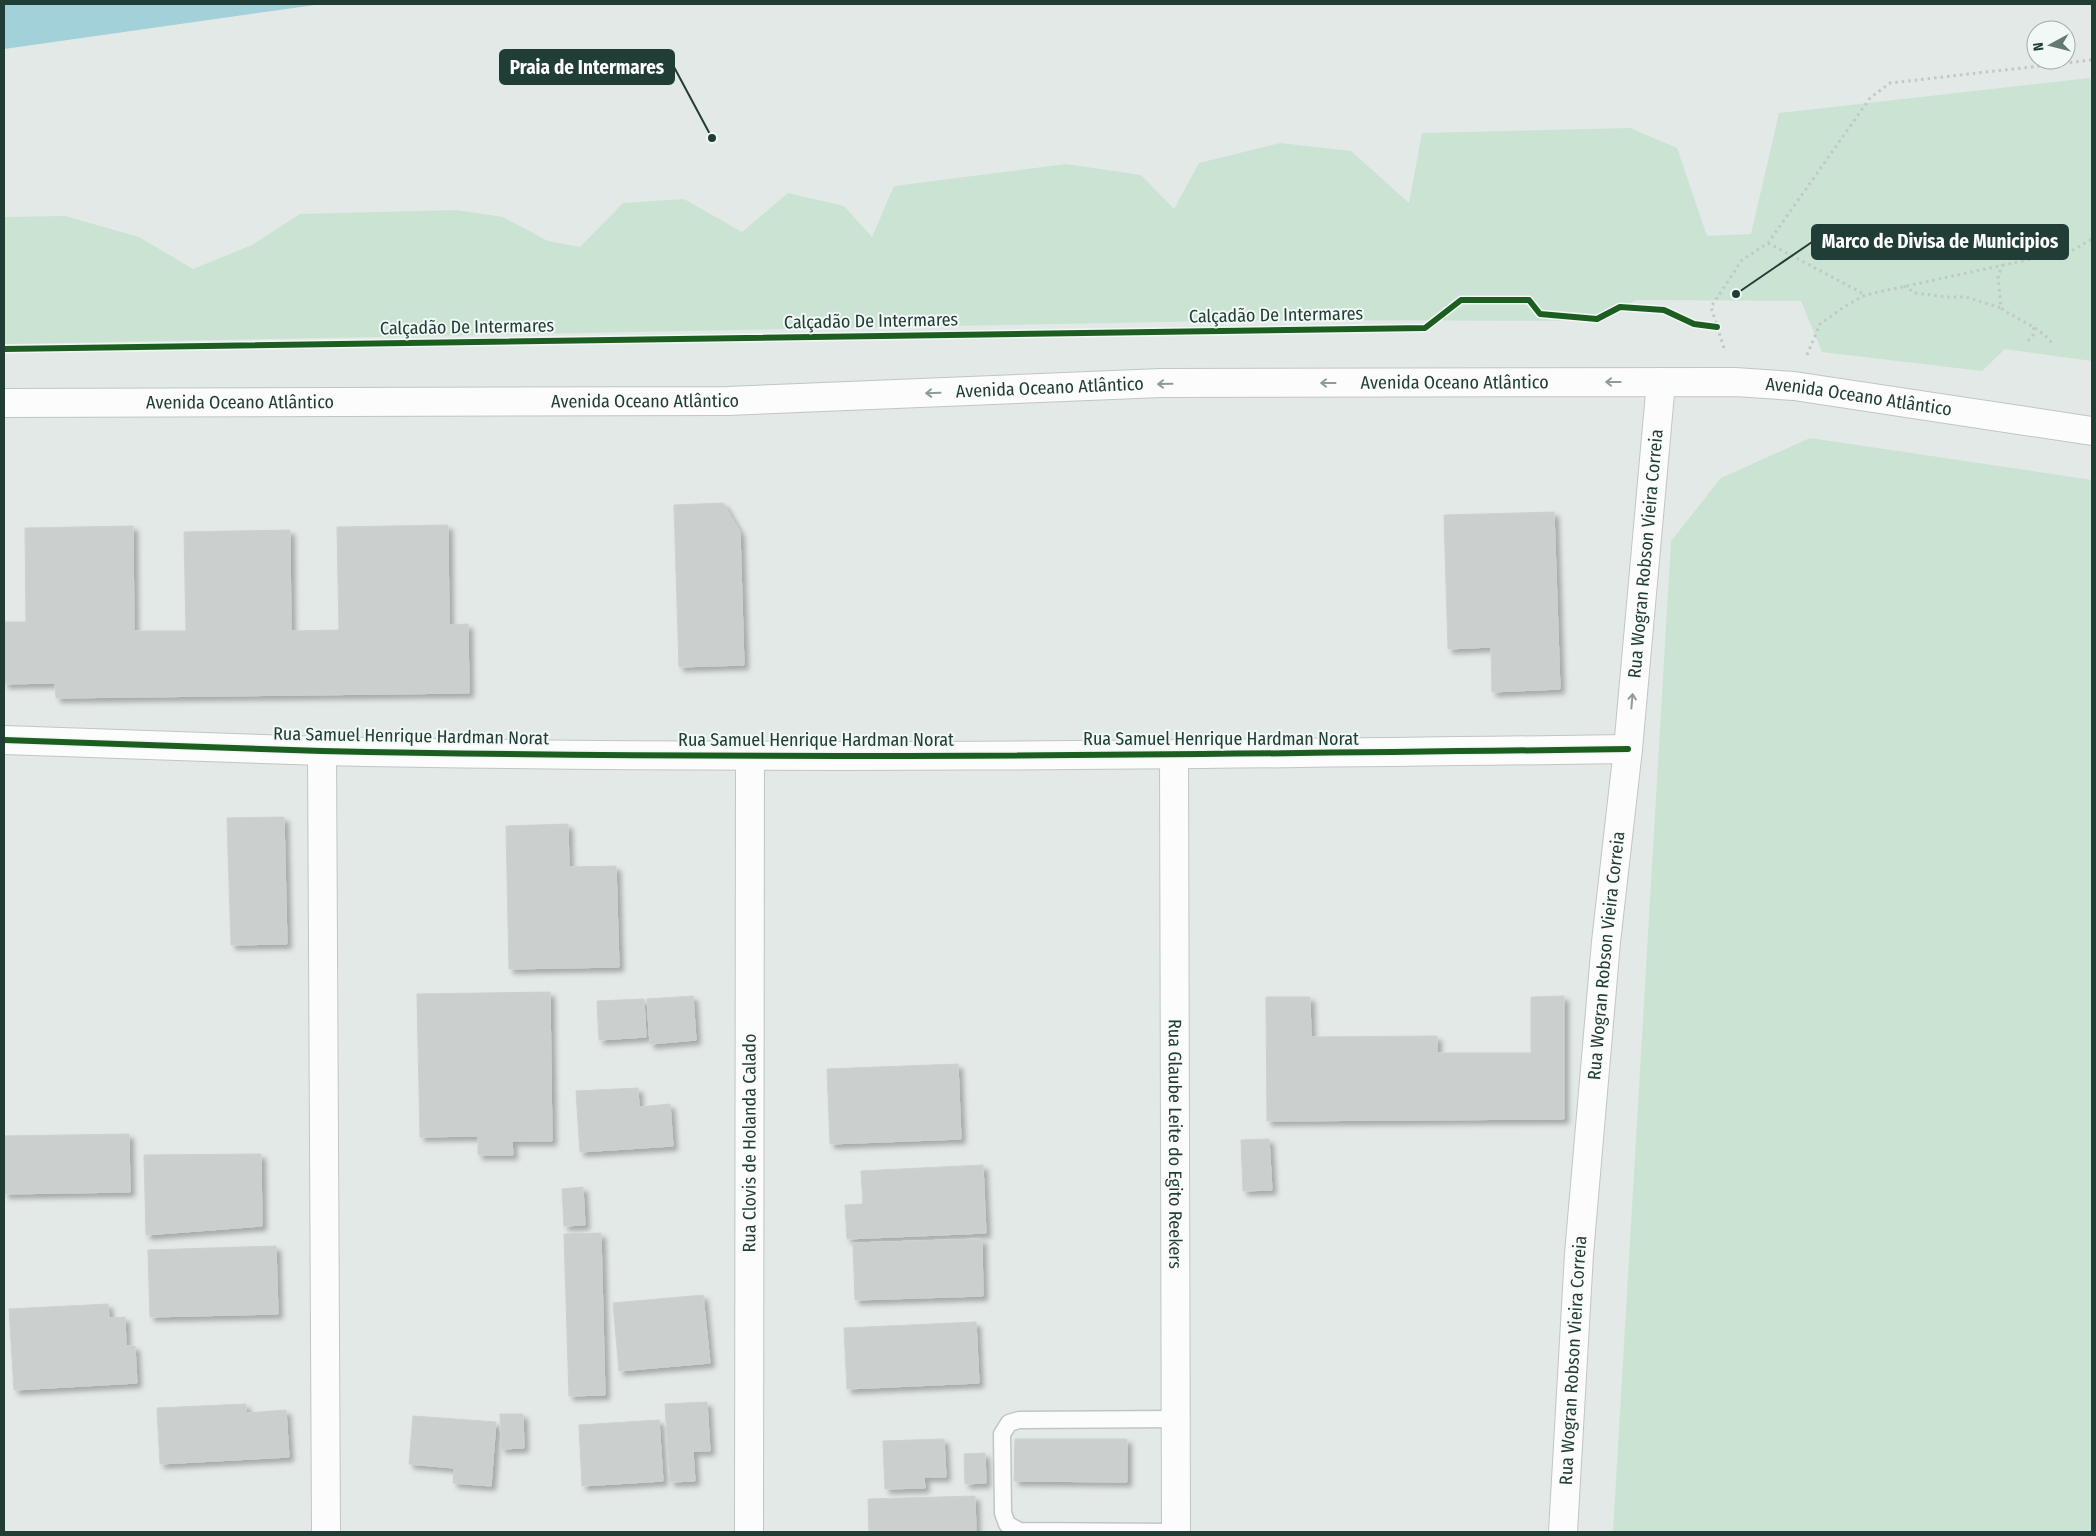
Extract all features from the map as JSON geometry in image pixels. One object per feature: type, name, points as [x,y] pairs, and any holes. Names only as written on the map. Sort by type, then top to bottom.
[{"type":"street","name":"Rua Wogran Robson Vieira Correia","points":[[1563,1532],[1580,1244],[1606,942],[1628,749],[1661,382]]},
{"type":"street","name":"Avenida Oceano Atlântico","points":[[4,404],[728,401],[1161,383],[1735,382],[1794,386],[2092,431]]},
{"type":"street","name":"Rua Samuel Henrique Hardman Norat","points":[[4,740],[322,751],[750,755],[1174,755],[1628,749]]},
{"type":"street","points":[[322,751],[326,1532]]},
{"type":"street","name":"Rua Clovis de Holanda Calado","points":[[749,1532],[750,755]]},
{"type":"street","name":"Rua Glaube Leite do Egito Reekers","points":[[1174,755],[1176,1532]]},
{"type":"lane","points":[[1176,1532],[1019,1531],[1006,1524],[1003,1513],[1002,1434],[1008,1423],[1020,1420],[1177,1419]]},
{"type":"path","points":[[1735,382],[1711,307],[1742,260],[1768,243],[1870,98],[1890,83],[2092,60]]},
{"type":"path","points":[[1794,386],[1820,324],[1844,306],[1865,294],[2073,250],[2092,240]]},
{"type":"path","points":[[1768,243],[1865,294]]},
{"type":"path","points":[[2001,308],[1998,276],[2003,264]]},
{"type":"path","points":[[1904,286],[1915,293],[1948,298],[1966,296],[2001,308],[2012,316],[2042,331],[2052,343]]},
{"type":"path","points":[[1709,326],[1717,327]]},
{"type":"path","points":[[2028,341],[2034,328]]},
{"type":"green space","points":[[2089,78],[2092,82],[2092,361],[2005,349],[1982,371],[1822,352],[1801,301],[1636,300],[1601,321],[1267,320],[4,344],[4,217],[65,216],[139,237],[193,269],[252,245],[300,214],[456,210],[503,217],[548,241],[580,247],[623,203],[684,199],[742,232],[788,193],[844,206],[872,237],[894,186],[1066,164],[1141,175],[1174,209],[1199,163],[1280,143],[1351,151],[1409,203],[1422,133],[1630,128],[1677,148],[1707,236],[1751,234],[1779,113]]},
{"type":"green space","points":[[1810,438],[2092,480],[2092,1532],[1613,1532],[1671,541],[1721,478]]},
{"type":"water","points":[[4,4],[322,4],[4,49]]},
{"type":"building","points":[[723,503],[740,532],[744,665],[679,667],[674,505]]},
{"type":"building","points":[[1554,512],[1560,689],[1492,692],[1491,647],[1448,649],[1444,515]]},
{"type":"building","points":[[448,525],[449,625],[468,624],[469,693],[56,698],[55,683],[4,684],[4,622],[26,622],[25,528],[133,526],[134,631],[186,631],[184,532],[290,530],[291,631],[339,630],[337,527]]},
{"type":"building","points":[[284,817],[287,944],[231,945],[227,818]]},
{"type":"building","points":[[568,824],[569,867],[616,866],[619,967],[509,969],[506,826]]},
{"type":"building","points":[[550,992],[552,1141],[512,1141],[513,1155],[478,1155],[478,1136],[420,1137],[417,994]]},
{"type":"building","points":[[693,996],[696,1040],[650,1044],[647,999]]},
{"type":"building","points":[[1564,996],[1564,1119],[1267,1121],[1266,997],[1310,997],[1311,1037],[1437,1036],[1437,1053],[1531,1053],[1531,997]]},
{"type":"building","points":[[644,999],[646,1037],[599,1040],[597,1001]]},
{"type":"building","points":[[958,1064],[961,1139],[830,1144],[827,1069]]},
{"type":"building","points":[[638,1088],[639,1107],[670,1104],[673,1146],[580,1152],[576,1091]]},
{"type":"building","points":[[129,1134],[130,1192],[4,1194],[4,1136]]},
{"type":"building","points":[[1269,1139],[1272,1190],[1243,1191],[1241,1140]]},
{"type":"building","points":[[261,1154],[262,1226],[146,1235],[144,1155]]},
{"type":"building","points":[[983,1165],[986,1233],[847,1239],[845,1205],[863,1204],[861,1171]]},
{"type":"building","points":[[583,1187],[585,1225],[564,1226],[562,1189]]},
{"type":"building","points":[[601,1233],[605,1395],[569,1396],[564,1234]]},
{"type":"building","points":[[982,1239],[983,1296],[855,1300],[853,1243]]},
{"type":"building","points":[[276,1246],[278,1314],[150,1317],[148,1250]]},
{"type":"building","points":[[703,1295],[710,1363],[619,1371],[613,1303]]},
{"type":"building","points":[[108,1304],[109,1318],[125,1317],[126,1346],[135,1346],[137,1383],[14,1390],[9,1309]]},
{"type":"building","points":[[976,1322],[979,1383],[847,1389],[844,1328]]},
{"type":"building","points":[[707,1402],[710,1451],[693,1451],[695,1481],[670,1482],[665,1404]]},
{"type":"building","points":[[246,1404],[246,1413],[286,1410],[289,1457],[160,1464],[157,1408]]},
{"type":"building","points":[[500,1414],[523,1414],[524,1448],[501,1449]]},
{"type":"building","points":[[413,1416],[496,1422],[491,1486],[453,1483],[454,1468],[409,1464]]},
{"type":"building","points":[[659,1420],[663,1481],[582,1486],[579,1425]]},
{"type":"building","points":[[944,1439],[946,1477],[924,1477],[925,1488],[885,1489],[883,1441]]},
{"type":"building","points":[[1015,1439],[1127,1439],[1127,1482],[1014,1481]]},
{"type":"building","points":[[985,1453],[986,1483],[965,1484],[964,1454]]},
{"type":"building","points":[[975,1496],[976,1532],[869,1532],[868,1499]]},
{"type":"cycle path","name":"Calçadão De Intermares","points":[[4,349],[1425,328],[1461,300],[1529,300],[1540,314],[1597,319],[1620,307],[1664,310],[1694,324],[1717,327]]},
{"type":"cycle path","points":[[4,740],[322,751],[812,756],[1138,755],[1628,749]]},
{"type":"place","name":"Praia de Intermares","points":[[712,138]]},
{"type":"place","name":"Marco de Divisa de Municipios","points":[[1736,294]]}]
